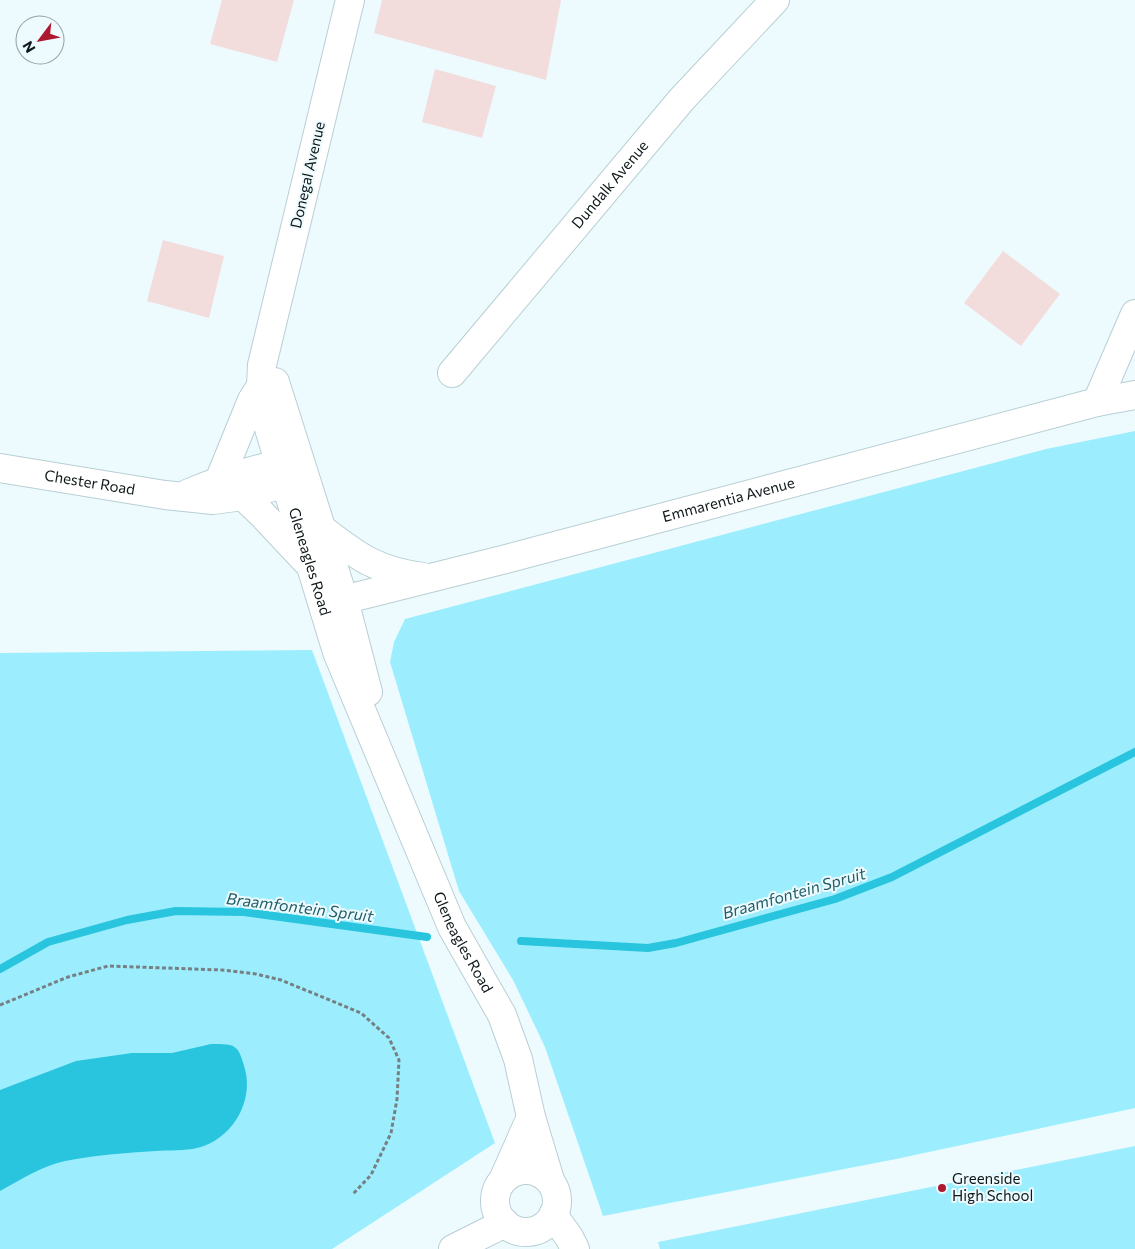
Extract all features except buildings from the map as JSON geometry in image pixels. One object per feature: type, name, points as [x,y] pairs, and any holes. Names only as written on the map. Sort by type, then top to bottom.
[{"type":"street","name":"Donegal Avenue","points":[[293,472],[263,406],[261,386],[262,365],[350,0]]},
{"type":"street","name":"Dundalk Avenue","points":[[452,373],[682,99],[775,0]]},
{"type":"street","points":[[1097,402],[1135,314]]},
{"type":"street","name":"Donegal Avenue","points":[[267,349],[281,400],[293,472]]},
{"type":"street","points":[[218,481],[252,400],[261,386]]},
{"type":"street","name":"Emmarentia Avenue","points":[[333,603],[1097,402],[1135,395]]},
{"type":"street","name":"Chester Road","points":[[0,468],[213,500],[243,496],[293,472]]},
{"type":"street","points":[[181,496],[218,481],[293,472]]},
{"type":"street","name":"Gleneagles Road","points":[[293,472],[322,529],[333,603],[337,652],[387,769],[424,864],[452,927],[502,1015],[518,1059],[531,1117],[550,1180]]},
{"type":"street","name":"Gleneagles Road","points":[[293,472],[311,566],[333,603]]},
{"type":"street","points":[[243,496],[311,566]]},
{"type":"street","points":[[322,529],[370,564],[399,574],[430,578]]},
{"type":"street","points":[[504,1178],[522,1170],[532,1170],[550,1180],[555,1189],[557,1200],[556,1210],[551,1220],[543,1227],[534,1231],[523,1232],[513,1229],[505,1223],[499,1215],[496,1206],[499,1186],[531,1117]]},
{"type":"street","points":[[554,1215],[569,1236],[575,1249]]},
{"type":"street","points":[[453,1249],[505,1223]]},
{"type":"path","points":[[0,1005],[68,976],[108,966],[222,970],[256,974],[281,980],[360,1013],[389,1038],[400,1060],[391,1133],[371,1175],[353,1194]]},
{"type":"shaded area","points":[[1135,431],[1135,1108],[896,1159],[603,1216],[545,1047],[513,980],[459,891],[390,662],[394,642],[405,619],[1046,449]]},
{"type":"shaded area","points":[[312,650],[495,1143],[332,1249],[0,1249],[0,653]]},
{"type":"shaded area","points":[[211,1044],[231,1045],[238,1050],[245,1069],[247,1082],[243,1107],[230,1128],[220,1137],[209,1144],[192,1149],[110,1154],[56,1163],[0,1191],[0,1090],[76,1061],[132,1053],[172,1053]]},
{"type":"shaded area","points":[[1135,1146],[1135,1249],[660,1249],[658,1242]]},
{"type":"waterway","name":"Braamfontein Spruit","points":[[521,941],[648,948],[676,943],[835,899],[892,877],[1135,752]]},
{"type":"waterway","name":"Braamfontein Spruit","points":[[0,969],[48,942],[127,920],[176,911],[244,912],[427,937]]},
{"type":"place","name":"Greenside High School","points":[[942,1188]]}]
